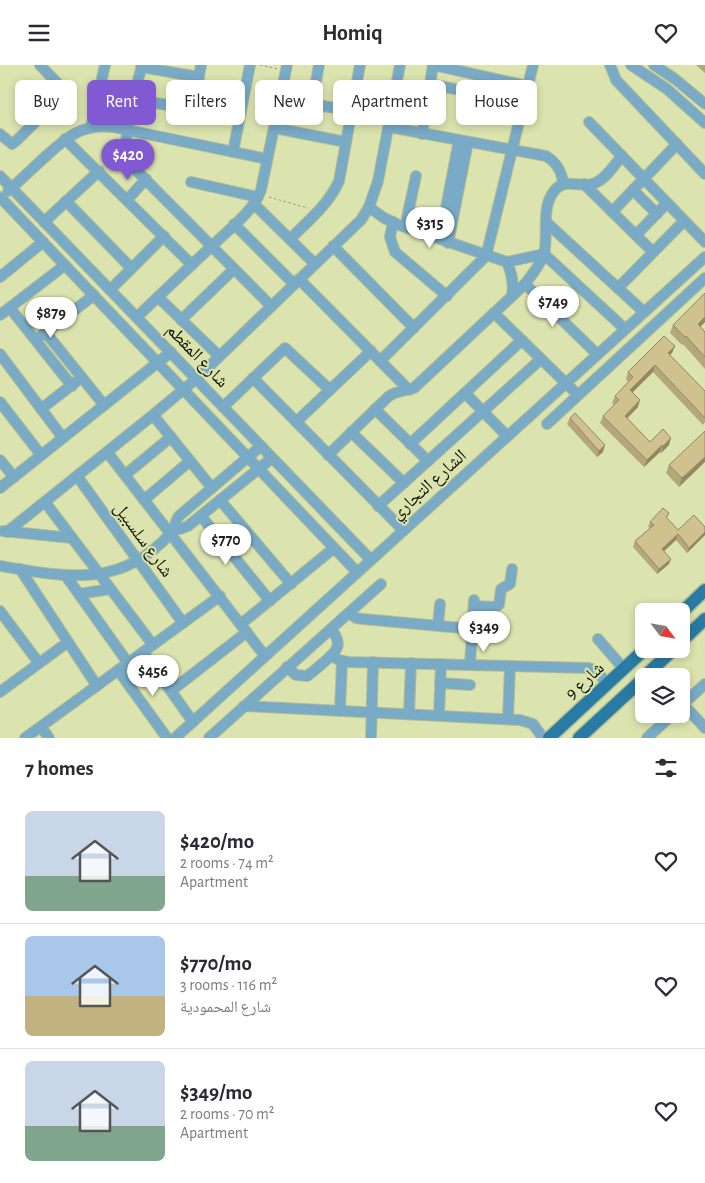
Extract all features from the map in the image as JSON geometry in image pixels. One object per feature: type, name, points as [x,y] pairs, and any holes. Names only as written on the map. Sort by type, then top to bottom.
[{"type":"main road","points":[[690,604],[705,590]]},
{"type":"main road","points":[[690,633],[705,619]]},
{"type":"main road","name":"شارع 9","points":[[549,738],[636,658]]},
{"type":"main road","points":[[656,668],[666,658]]},
{"type":"main road","points":[[580,738],[635,689]]},
{"type":"street","points":[[0,134],[12,144],[62,96],[61,87],[40,65]]},
{"type":"street","points":[[91,127],[105,65]]},
{"type":"street","points":[[198,80],[201,65]]},
{"type":"street","points":[[245,89],[250,65]]},
{"type":"street","points":[[316,80],[319,65]]},
{"type":"street","points":[[356,80],[360,65]]},
{"type":"street","points":[[398,80],[400,65]]},
{"type":"street","points":[[431,80],[433,65],[501,80]]},
{"type":"street","points":[[529,80],[533,65]]},
{"type":"street","points":[[610,65],[616,80],[705,174]]},
{"type":"street","points":[[630,65],[667,89],[705,123]]},
{"type":"street","points":[[654,65],[675,79],[705,104]]},
{"type":"street","points":[[138,80],[141,66],[199,77]]},
{"type":"street","points":[[589,122],[705,242]]},
{"type":"street","points":[[129,125],[126,145],[129,159],[146,179],[271,306]]},
{"type":"street","points":[[233,152],[238,125]]},
{"type":"street","points":[[137,317],[234,224],[257,198],[275,125]]},
{"type":"street","points":[[290,239],[334,192],[339,181],[349,125]]},
{"type":"street","points":[[422,133],[423,125]]},
{"type":"street","points":[[380,361],[486,256],[519,125]]},
{"type":"street","points":[[0,198],[65,139],[91,127],[105,126],[128,130],[267,159]]},
{"type":"street","points":[[3,531],[45,502],[196,379],[361,220],[369,207],[378,181],[388,127],[546,157],[559,167],[563,184]]},
{"type":"street","points":[[274,128],[346,142]]},
{"type":"street","points":[[65,139],[192,265]]},
{"type":"street","points":[[444,241],[464,141]]},
{"type":"street","points":[[612,212],[677,144]]},
{"type":"street","points":[[328,455],[374,409],[395,393],[414,388],[533,275],[544,254],[548,204],[556,189],[563,184],[590,185],[602,180],[622,156]]},
{"type":"street","points":[[44,222],[99,171]]},
{"type":"street","name":"شارع المقطم","points":[[0,176],[371,560]]},
{"type":"street","points":[[405,227],[416,176]]},
{"type":"street","points":[[127,200],[146,179]]},
{"type":"street","points":[[191,182],[257,198],[290,239],[315,264]]},
{"type":"street","points":[[584,184],[654,252]]},
{"type":"street","points":[[632,190],[657,214]]},
{"type":"street","name":"شارع المقطم","points":[[0,198],[357,572]]},
{"type":"street","points":[[66,201],[131,268]]},
{"type":"street","points":[[636,235],[667,203]]},
{"type":"street","points":[[369,207],[392,222],[507,263],[544,254]]},
{"type":"street","points":[[618,289],[684,221]]},
{"type":"street","points":[[392,222],[390,237],[395,252],[447,296]]},
{"type":"street","points":[[546,222],[644,312]]},
{"type":"street","points":[[234,224],[371,351],[409,390]]},
{"type":"street","points":[[110,290],[164,236]]},
{"type":"street","points":[[1,274],[43,242]]},
{"type":"street","points":[[333,246],[414,328]]},
{"type":"street","points":[[544,254],[625,329]]},
{"type":"street","name":"الشارع التجاري","points":[[175,738],[705,257]]},
{"type":"street","points":[[507,263],[512,273],[514,285],[512,295]]},
{"type":"street","points":[[0,315],[65,265]]},
{"type":"street","points":[[181,319],[234,269]]},
{"type":"street","points":[[547,424],[705,278]]},
{"type":"street","points":[[525,284],[597,354]]},
{"type":"street","points":[[36,340],[94,295]]},
{"type":"street","points":[[158,297],[219,356]]},
{"type":"street","points":[[10,308],[72,385]]},
{"type":"street","points":[[494,313],[578,395]]},
{"type":"street","points":[[46,333],[104,405]]},
{"type":"street","points":[[410,444],[522,340]]},
{"type":"street","points":[[223,407],[285,348],[330,390]]},
{"type":"street","points":[[296,422],[371,351]]},
{"type":"street","points":[[0,488],[170,352]]},
{"type":"street","points":[[378,506],[541,359]]},
{"type":"street","points":[[2,360],[63,438]]},
{"type":"street","points":[[41,409],[82,378]]},
{"type":"street","points":[[253,378],[403,531]]},
{"type":"street","points":[[464,393],[507,436]]},
{"type":"street","points":[[0,402],[41,455]]},
{"type":"street","points":[[374,409],[428,461]]},
{"type":"street","points":[[153,415],[212,488]]},
{"type":"street","points":[[351,432],[404,483]]},
{"type":"street","points":[[125,475],[171,437]]},
{"type":"street","points":[[0,566],[66,576],[99,574],[115,570],[138,560],[158,545],[172,531],[179,516],[261,446]]},
{"type":"street","points":[[107,452],[144,500],[172,531],[266,655]]},
{"type":"street","points":[[172,531],[186,528],[272,458]]},
{"type":"street","points":[[0,460],[14,477]]},
{"type":"street","points":[[144,500],[190,461]]},
{"type":"street","name":"شارع سلسبيل","points":[[77,476],[183,623]]},
{"type":"street","points":[[220,500],[291,583]]},
{"type":"street","points":[[45,502],[153,645]]},
{"type":"street","points":[[201,516],[270,601]]},
{"type":"street","points":[[3,531],[72,538]]},
{"type":"street","points":[[172,691],[244,628],[270,601],[334,548]]},
{"type":"street","points":[[20,569],[97,685]]},
{"type":"street","points":[[470,665],[474,603],[495,607],[499,605],[500,589],[510,585],[512,569]]},
{"type":"street","points":[[66,576],[128,663]]},
{"type":"street","points":[[209,738],[381,584]]},
{"type":"street","points":[[79,594],[110,589]]},
{"type":"street","points":[[25,738],[220,596]]},
{"type":"street","points":[[438,626],[440,604]]},
{"type":"street","points":[[0,611],[39,663]]},
{"type":"street","points":[[349,613],[359,619],[472,629]]},
{"type":"street","points":[[287,667],[296,675],[304,676],[310,674],[331,656],[338,644],[336,636],[331,629]]},
{"type":"street","points":[[598,639],[624,669]]},
{"type":"street","points":[[2,686],[68,642]]},
{"type":"street","points":[[143,652],[193,722]]},
{"type":"street","points":[[331,656],[342,661],[593,669],[601,675],[606,686]]},
{"type":"street","points":[[340,711],[342,661]]},
{"type":"street","points":[[371,738],[373,662]]},
{"type":"street","points":[[409,714],[411,663]]},
{"type":"street","points":[[439,715],[442,664]]},
{"type":"street","points":[[508,719],[510,666]]},
{"type":"street","points":[[118,670],[167,738]]},
{"type":"street","points":[[440,683],[470,685]]},
{"type":"street","points":[[690,697],[705,683]]},
{"type":"street","points":[[244,706],[508,719],[529,722],[536,727],[543,738]]},
{"type":"street","points":[[690,713],[705,728]]},
{"type":"street","points":[[650,737],[661,723]]},
{"type":"street","points":[[40,727],[49,738]]},
{"type":"path","points":[[259,65],[286,68]]},
{"type":"path","points":[[257,198],[318,211]]},
{"type":"building","points":[[705,293],[705,317],[698,324],[705,332],[705,357],[673,325]]},
{"type":"building","points":[[664,336],[675,346],[668,353],[705,391],[705,418],[655,365],[630,390],[640,400],[625,416],[650,442],[663,429],[671,438],[647,460],[603,416],[619,400],[615,396],[633,377],[628,372]]},
{"type":"building","points":[[575,413],[605,445],[599,451],[570,418]]},
{"type":"building","points":[[705,431],[705,457],[682,478],[669,465]]},
{"type":"building","points":[[663,508],[669,513],[666,517],[678,530],[694,515],[705,527],[705,532],[689,548],[678,534],[662,549],[671,559],[659,569],[635,541],[654,525],[650,522]]}]
